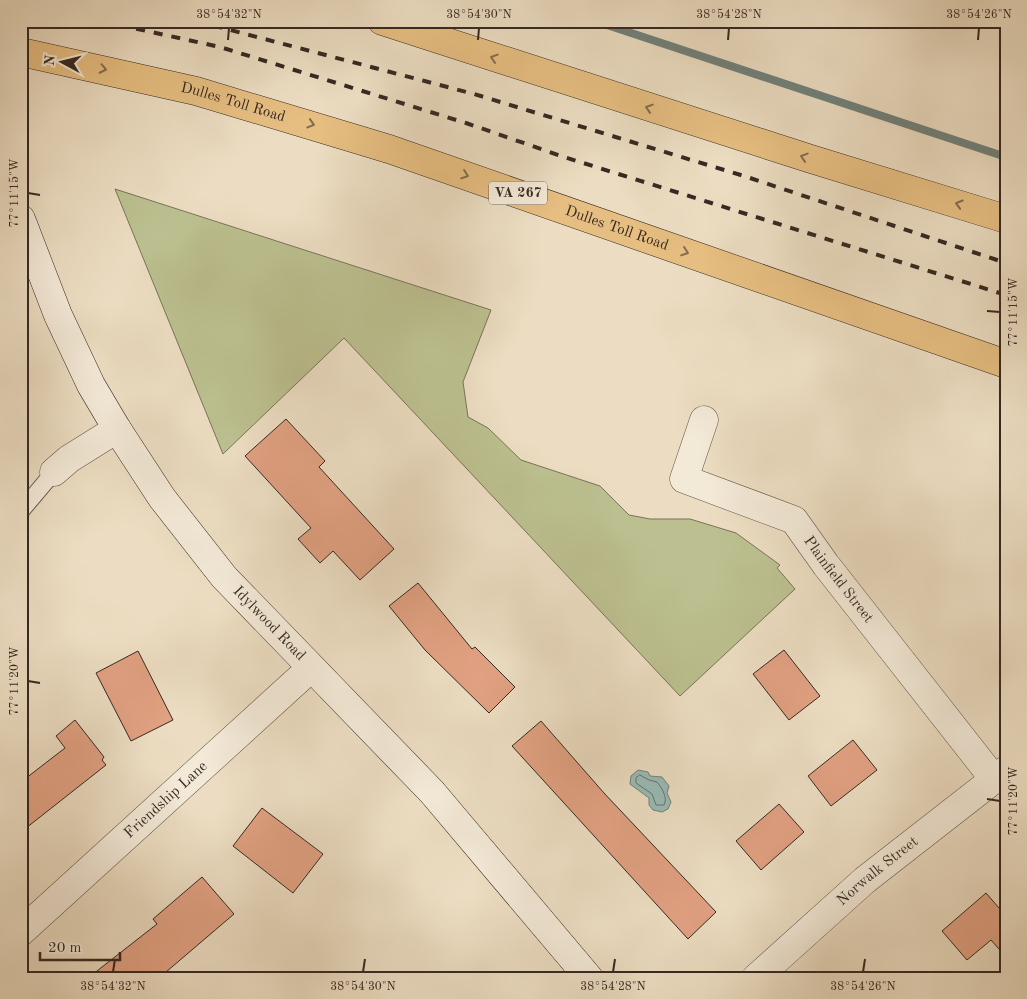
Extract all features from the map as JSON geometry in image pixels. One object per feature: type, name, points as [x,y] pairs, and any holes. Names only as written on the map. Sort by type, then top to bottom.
[{"type":"highway","points":[[382,21],[716,129],[1006,219]]},
{"type":"highway","name":"Dulles Toll Road","points":[[21,52],[196,91],[389,148],[1006,364]]},
{"type":"street","name":"Idylwood Road","points":[[21,219],[58,315],[91,385],[116,429],[162,498],[224,576],[432,792],[589,978]]},
{"type":"street","name":"Plainfield Street","points":[[704,420],[684,479],[794,520],[826,565],[1000,774]]},
{"type":"street","points":[[54,472],[69,459],[116,429]]},
{"type":"street","name":"Friendship Lane","points":[[21,932],[311,668]]},
{"type":"street","name":"Norwalk Street","points":[[756,978],[865,880],[1000,774]]},
{"type":"lane","points":[[21,511],[54,472]]},
{"type":"green space","points":[[115,189],[491,310],[463,382],[468,417],[488,428],[521,460],[600,486],[629,515],[650,519],[690,519],[736,533],[780,565],[777,568],[795,589],[680,696],[344,338],[223,454]]},
{"type":"water","points":[[638,770],[648,772],[650,776],[662,777],[669,786],[667,793],[671,802],[668,809],[662,812],[653,810],[649,805],[649,798],[630,784],[631,776]]},
{"type":"building","points":[[286,419],[325,461],[319,467],[394,549],[360,580],[333,551],[320,563],[298,539],[311,528],[245,456]]},
{"type":"building","points":[[418,583],[472,649],[475,647],[515,687],[489,713],[425,650],[389,606]]},
{"type":"building","points":[[784,650],[820,696],[789,720],[753,674]]},
{"type":"building","points":[[138,651],[173,720],[131,741],[96,673]]},
{"type":"building","points":[[75,720],[104,757],[102,760],[106,765],[21,832],[21,782],[65,748],[56,736]]},
{"type":"building","points":[[541,721],[604,793],[716,912],[688,939],[512,746]]},
{"type":"building","points":[[853,740],[877,770],[831,806],[808,776]]},
{"type":"building","points":[[779,804],[804,832],[761,870],[736,841]]},
{"type":"building","points":[[262,808],[323,854],[293,893],[233,846]]},
{"type":"building","points":[[202,877],[234,914],[159,978],[88,978],[157,924],[153,919]]},
{"type":"building","points":[[986,893],[1006,916],[1006,957],[991,940],[967,960],[942,931]]},
{"type":"waterway","points":[[595,21],[1006,157]]},
{"type":"railway","points":[[101,21],[220,47],[466,123],[564,157],[1006,295]]},
{"type":"railway","points":[[196,21],[474,94],[744,176],[1006,263]]}]
